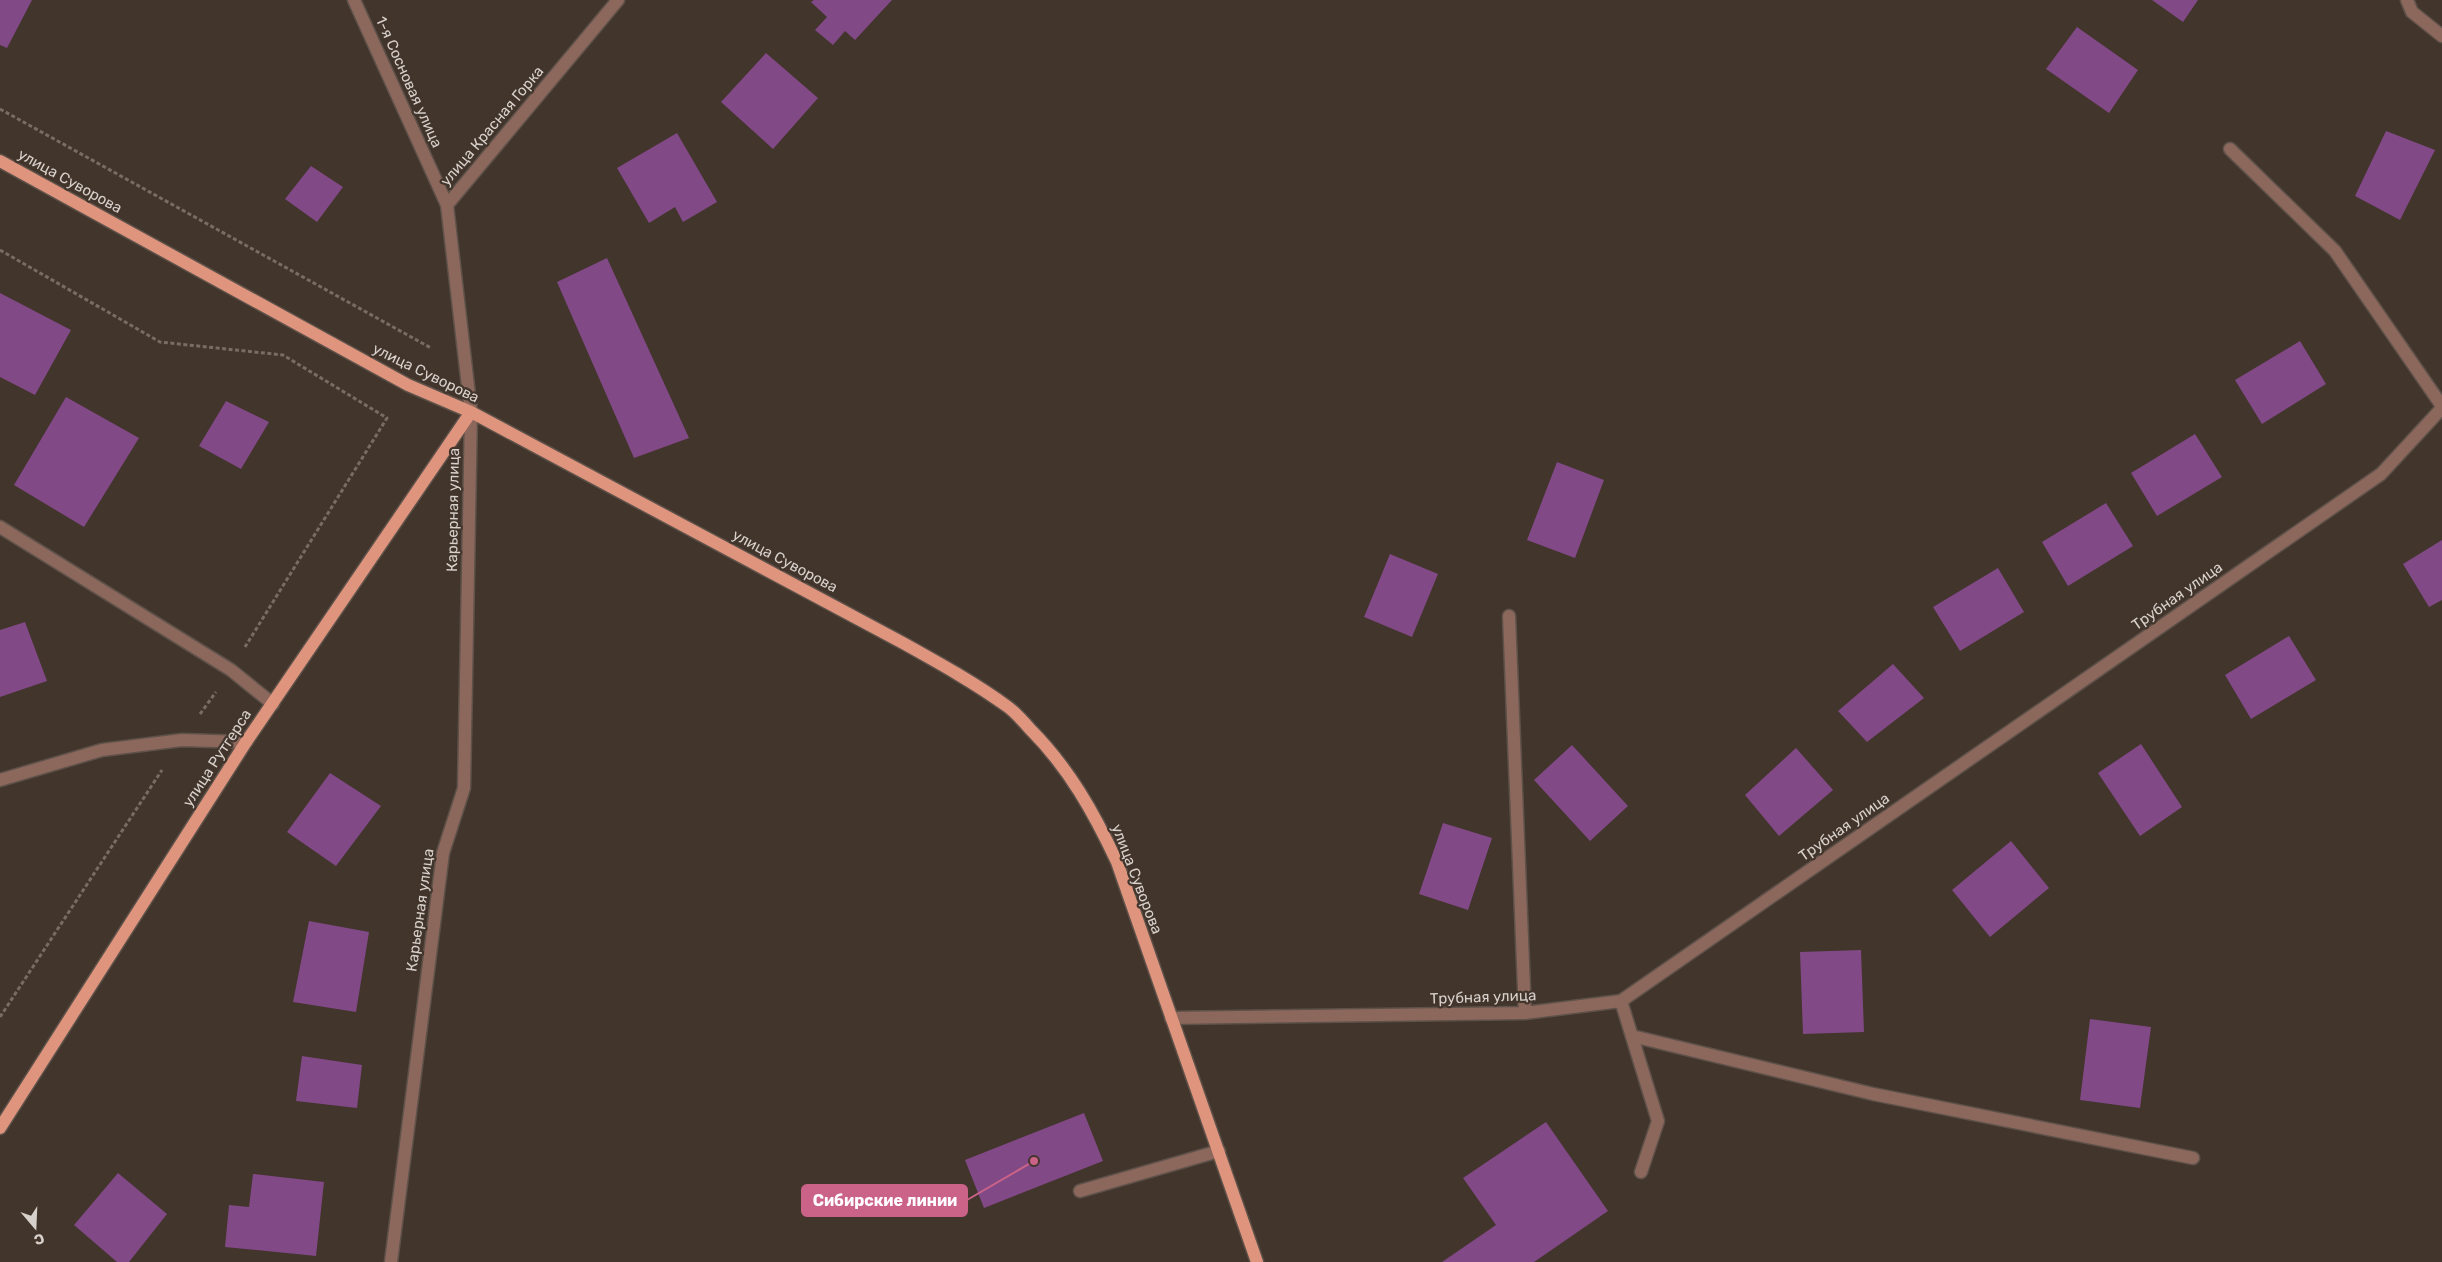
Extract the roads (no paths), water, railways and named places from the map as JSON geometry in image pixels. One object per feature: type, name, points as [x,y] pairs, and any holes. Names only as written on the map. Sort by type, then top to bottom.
[{"type":"main road","name":"улица Суворова","points":[[0,161],[408,385],[471,412],[904,643],[965,678],[1010,708],[1043,742],[1074,780],[1096,818],[1117,862],[1257,1262]]},
{"type":"main road","name":"улица Рутгерса","points":[[0,1128],[246,742],[471,412]]},
{"type":"street","name":"1-я Сосновая улица","points":[[354,0],[447,205]]},
{"type":"street","name":"улица Красная Горка","points":[[471,412],[447,205],[618,0]]},
{"type":"street","points":[[2407,0],[2412,12],[2442,36]]},
{"type":"street","points":[[2230,149],[2335,251],[2442,407]]},
{"type":"street","name":"Трубная улица","points":[[1172,1018],[1525,1013],[1621,1001],[2381,474],[2442,407]]},
{"type":"street","name":"Карьерная улица","points":[[391,1262],[443,853],[464,788],[471,412]]},
{"type":"street","points":[[0,527],[231,670],[273,704]]},
{"type":"street","points":[[1509,616],[1525,1013]]},
{"type":"street","points":[[0,780],[102,750],[182,740],[246,742]]},
{"type":"street","points":[[1621,1001],[1658,1121],[1641,1172]]},
{"type":"street","points":[[1632,1036],[1873,1094],[2193,1158]]},
{"type":"street","points":[[1080,1191],[1219,1151]]},
{"type":"place","name":"Сибирские линии","points":[[1034,1161]]}]
